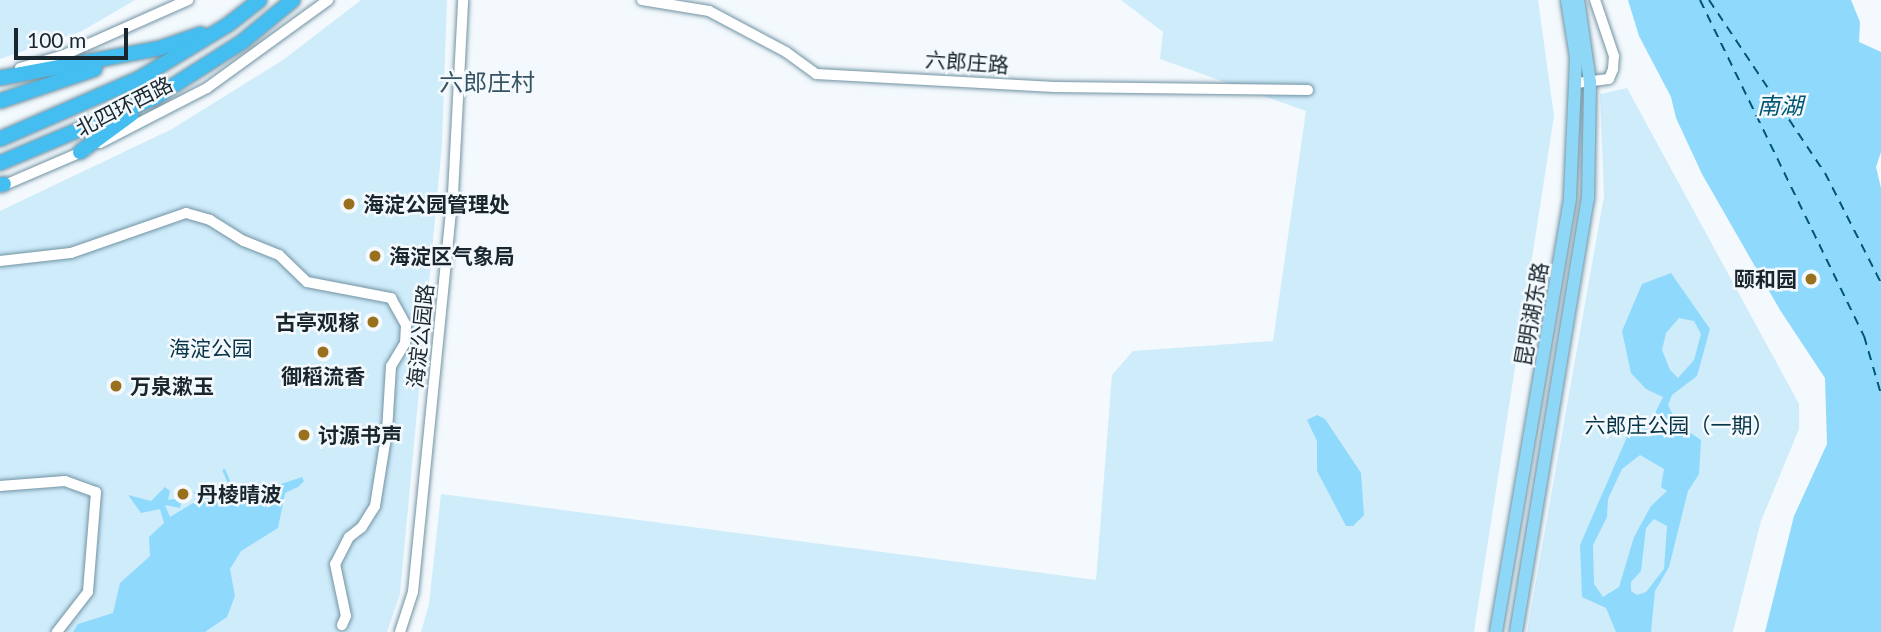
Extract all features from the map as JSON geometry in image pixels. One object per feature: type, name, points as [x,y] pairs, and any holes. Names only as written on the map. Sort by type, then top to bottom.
[{"type":"highway","name":"北四环西路","points":[[0,139],[140,78],[229,24],[260,0]]},
{"type":"highway","name":"北四环西路","points":[[0,163],[153,97],[242,43],[293,0]]},
{"type":"highway","points":[[0,101],[229,24]]},
{"type":"highway","points":[[0,76],[160,48]]},
{"type":"highway","points":[[80,152],[153,97]]},
{"type":"main road","name":"昆明湖东路","points":[[1496,632],[1570,197],[1576,83],[1567,0]]},
{"type":"main road","name":"昆明湖东路","points":[[1516,632],[1588,200],[1590,82],[1578,0]]},
{"type":"street","points":[[0,76],[64,55],[188,0]]},
{"type":"street","name":"北四环西路","points":[[1,186],[80,152],[207,88],[328,0]]},
{"type":"street","name":"海淀公园路","points":[[400,632],[413,592],[448,249],[463,0]]},
{"type":"street","name":"六郎庄路","points":[[642,0],[709,10],[786,52],[816,74],[1055,87],[1308,90]]},
{"type":"street","points":[[1576,83],[1609,79],[1614,56],[1595,0]]},
{"type":"street","points":[[0,261],[83,250],[186,213],[210,220],[244,242],[279,255],[307,282],[391,298],[406,325],[405,343],[391,366],[387,431],[375,506],[362,527],[349,537],[335,564],[346,616],[342,625]]},
{"type":"street","points":[[0,486],[65,481],[96,492],[88,592],[57,632]]},
{"type":"green space","points":[[0,0],[135,0],[82,31],[0,59]]},
{"type":"green space","name":"海淀公园","points":[[361,0],[447,0],[442,144],[400,594],[387,632],[0,632],[0,211],[172,129],[283,60]]},
{"type":"green space","points":[[1121,0],[1538,0],[1554,116],[1474,632],[421,632],[429,604],[441,494],[1096,580],[1112,375],[1133,351],[1273,341],[1306,111],[1160,59],[1163,32]]},
{"type":"green space","name":"六郎庄公园（一期）","points":[[1627,88],[1799,404],[1799,429],[1761,521],[1733,632],[1527,632],[1604,196],[1600,94]]},
{"type":"water","name":"南湖","points":[[1628,0],[1851,0],[1860,22],[1859,42],[1881,52],[1881,152],[1876,167],[1881,188],[1881,632],[1765,632],[1794,516],[1827,444],[1825,378],[1780,310],[1702,174],[1676,118],[1671,97],[1639,36]]},
{"type":"water","points":[[1671,273],[1710,329],[1697,376],[1672,395],[1668,405],[1678,425],[1701,440],[1699,474],[1688,491],[1669,567],[1655,591],[1651,632],[1616,632],[1606,608],[1582,597],[1580,545],[1630,430],[1639,422],[1649,430],[1658,427],[1656,411],[1663,397],[1646,389],[1631,373],[1622,331],[1642,284]],"holes":[[[1679,318],[1694,321],[1701,334],[1694,360],[1678,378],[1670,370],[1662,350],[1666,333]],[[1640,455],[1664,469],[1661,487],[1667,491],[1651,506],[1634,537],[1619,587],[1603,597],[1594,584],[1593,545],[1607,517],[1608,499],[1622,469]],[[1654,519],[1667,526],[1664,569],[1646,592],[1637,595],[1631,591],[1631,582],[1641,571],[1646,528]]]},
{"type":"water","points":[[1317,415],[1325,419],[1361,473],[1364,515],[1353,526],[1346,526],[1317,471],[1317,441],[1307,420]]},
{"type":"water","points":[[302,477],[304,481],[298,487],[285,493],[278,528],[241,551],[230,569],[235,596],[227,617],[205,632],[73,632],[78,624],[113,613],[120,583],[150,556],[149,537],[164,523],[160,509],[141,513],[128,495],[151,501],[165,487],[170,491],[168,500],[182,498],[180,508],[165,505],[170,517],[208,494],[209,484],[237,499]]},
{"type":"waterway","points":[[224,470],[229,482]]},
{"type":"waterway","points":[[238,490],[262,483]]},
{"type":"waterway","points":[[195,492],[202,494]]},
{"type":"ferry route","points":[[1700,0],[1864,336],[1881,394]]},
{"type":"ferry route","points":[[1709,0],[1825,173],[1881,283]]},
{"type":"place","name":"海淀公园管理处","points":[[349,204]]},
{"type":"place","name":"海淀区气象局","points":[[375,256]]},
{"type":"place","name":"颐和园","points":[[1811,279]]},
{"type":"place","name":"古亭观稼","points":[[373,322]]},
{"type":"place","name":"御稻流香","points":[[323,352]]},
{"type":"place","name":"万泉漱玉","points":[[116,386]]},
{"type":"place","name":"讨源书声","points":[[304,435]]},
{"type":"place","name":"丹棱晴波","points":[[183,494]]},
{"type":"district","name":"六郎庄村","points":[[487,82]]}]
